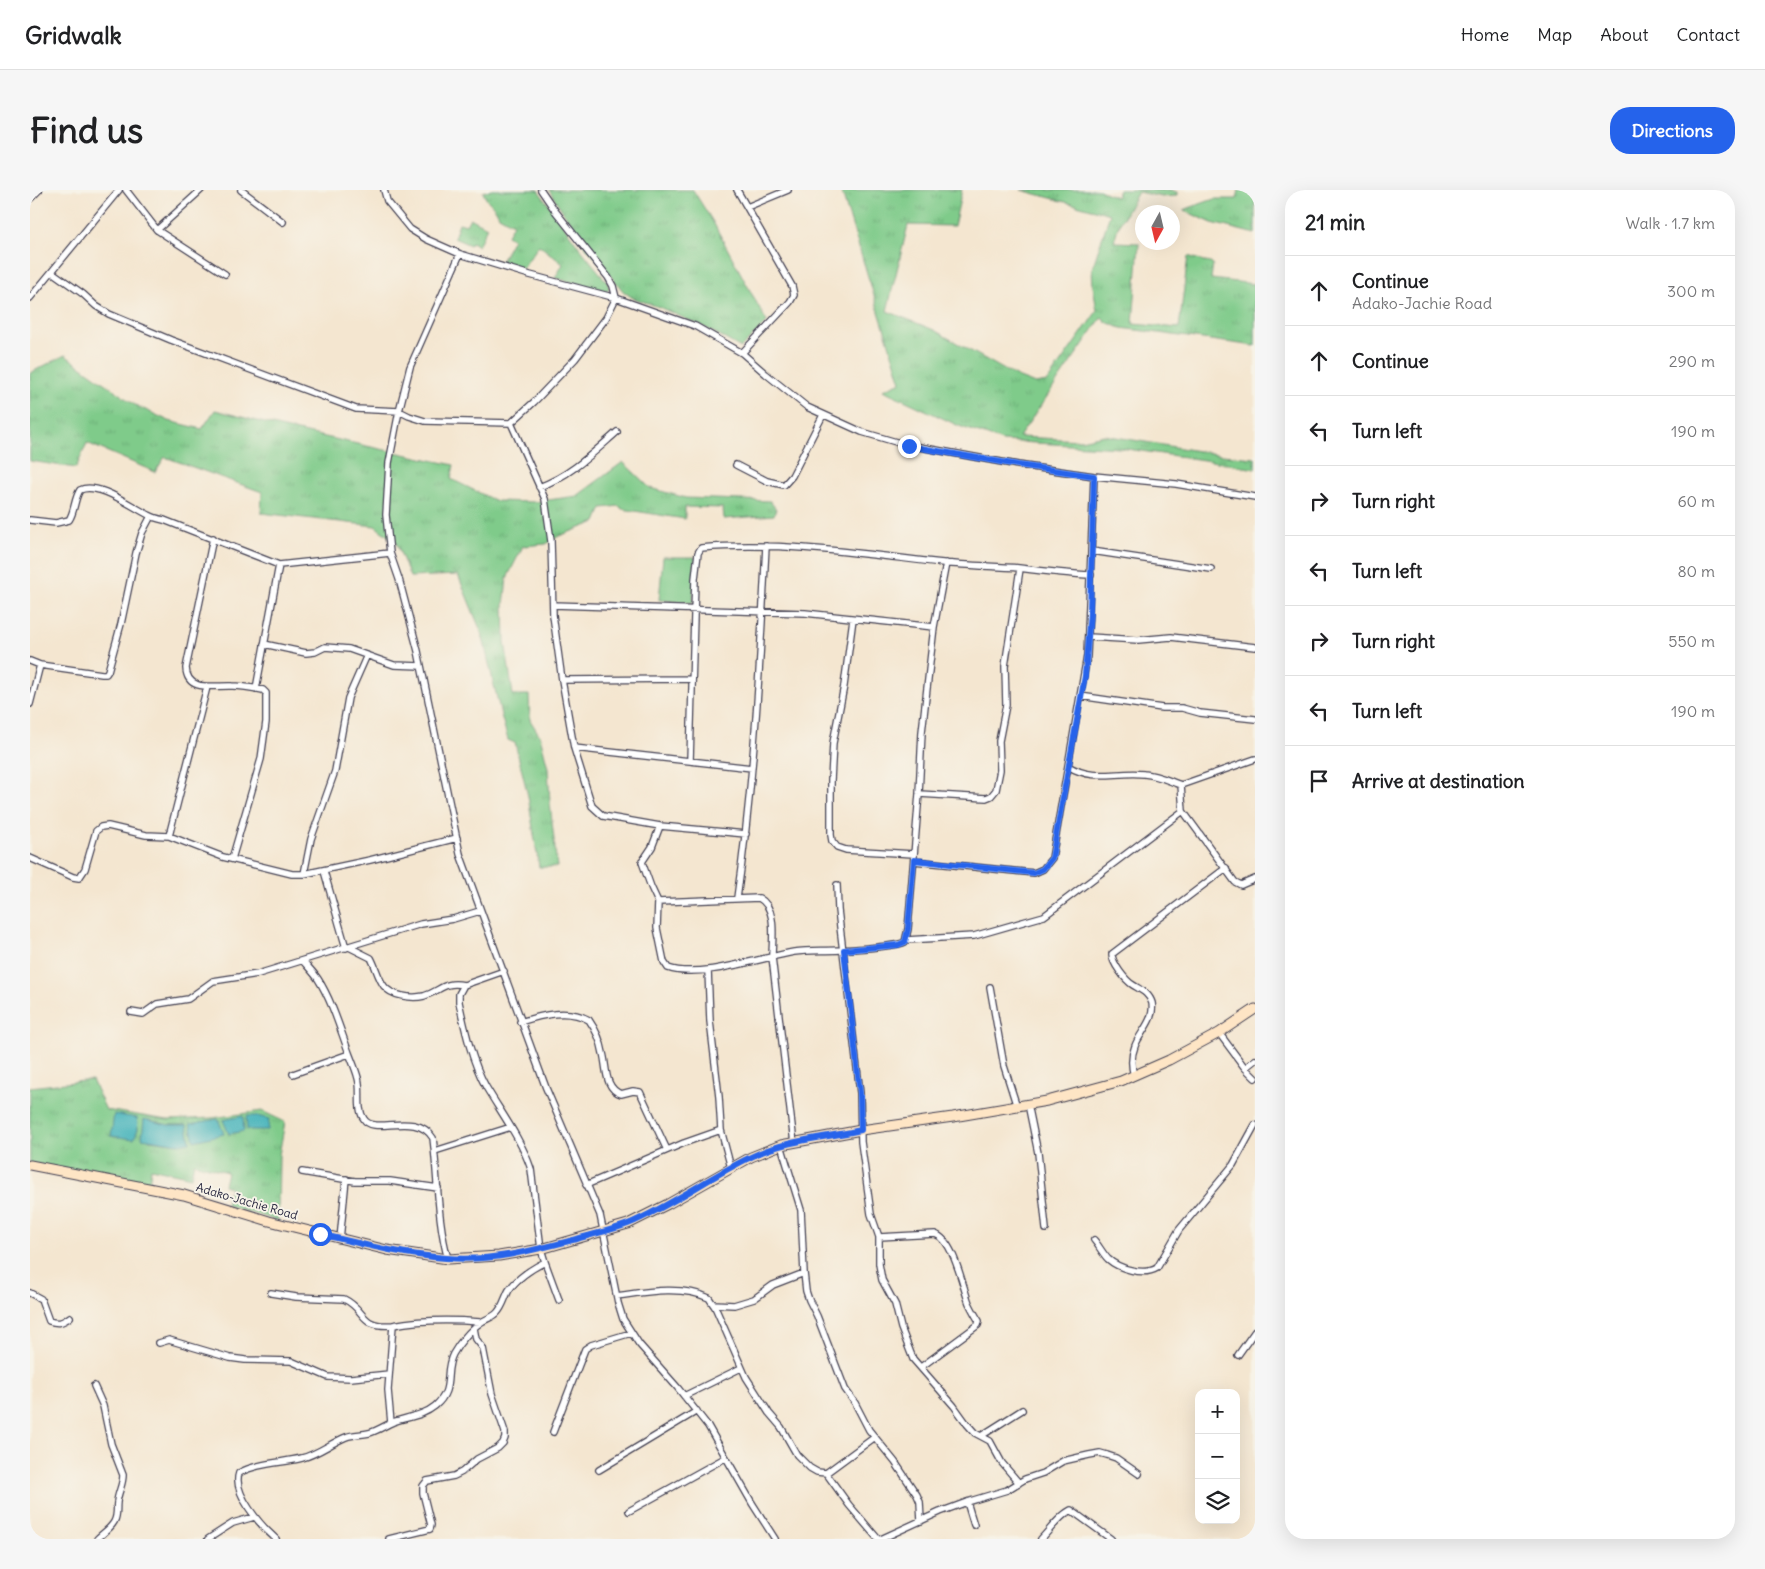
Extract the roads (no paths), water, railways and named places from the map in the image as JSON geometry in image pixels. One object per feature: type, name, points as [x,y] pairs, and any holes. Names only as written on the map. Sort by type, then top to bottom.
[{"type":"street","points":[[31,198],[39,190]]},
{"type":"street","points":[[30,298],[119,190]]},
{"type":"street","points":[[126,190],[157,230],[225,274]]},
{"type":"street","points":[[157,230],[201,190]]},
{"type":"street","points":[[241,190],[283,222]]},
{"type":"street","points":[[384,190],[387,201],[410,229],[426,239],[460,254],[616,298],[695,326],[742,353],[807,407],[862,432],[902,444],[1018,465],[1094,476],[1176,484],[1255,497]]},
{"type":"street","points":[[52,272],[109,314],[171,340],[356,410],[400,411],[408,416],[424,421],[511,423],[575,359],[606,318],[616,298],[608,277],[556,212],[541,190]]},
{"type":"street","points":[[737,190],[792,286],[794,295],[790,302],[742,353]]},
{"type":"street","points":[[747,207],[788,190]]},
{"type":"street","points":[[460,254],[410,367],[389,472],[386,515],[390,553],[399,578],[421,666],[460,854],[504,971],[520,1022],[600,1215],[623,1319],[660,1369],[697,1411],[718,1442],[725,1458],[759,1516],[775,1539]]},
{"type":"street","points":[[736,465],[767,481],[784,485],[792,476],[823,415]]},
{"type":"street","points":[[511,423],[544,500],[551,541],[553,604],[562,680],[574,748],[592,806],[603,816],[660,826],[746,834]]},
{"type":"street","points":[[539,487],[551,483],[576,468],[617,432]]},
{"type":"street","points":[[854,619],[833,743],[832,841],[838,847],[846,850],[1034,873],[1040,871],[1052,858],[1085,676],[1094,476]]},
{"type":"street","points":[[30,520],[56,523],[69,520],[72,517],[77,494],[80,490],[86,488],[114,496],[151,516],[213,538],[279,565],[390,553]]},
{"type":"street","points":[[30,661],[102,674],[108,672],[121,624],[136,553],[142,533],[151,516]]},
{"type":"street","points":[[213,538],[186,668],[187,675],[191,681],[207,687],[230,686],[264,690],[266,693],[266,722],[262,759],[232,859]]},
{"type":"street","points":[[690,761],[696,579],[698,553],[701,548],[766,546],[863,553],[946,563],[1091,575]]},
{"type":"street","points":[[737,898],[746,834],[752,768],[766,546]]},
{"type":"street","points":[[1092,551],[1212,569]]},
{"type":"street","points":[[906,940],[919,794],[922,732],[934,627],[946,563]]},
{"type":"street","points":[[256,689],[279,565]]},
{"type":"street","points":[[919,794],[986,798],[991,796],[996,790],[1000,761],[1000,741],[1006,705],[1005,666],[1020,569]]},
{"type":"street","points":[[553,604],[762,611],[934,627]]},
{"type":"street","points":[[1088,637],[1138,640],[1170,637],[1255,647]]},
{"type":"street","points":[[264,644],[306,653],[315,652],[325,647],[349,649],[394,665],[421,666]]},
{"type":"street","points":[[304,874],[311,839],[335,770],[348,698],[367,655]]},
{"type":"street","points":[[30,704],[40,664]]},
{"type":"street","points":[[562,680],[692,679]]},
{"type":"street","points":[[169,836],[207,687]]},
{"type":"street","points":[[1080,696],[1255,719]]},
{"type":"street","points":[[574,748],[752,768]]},
{"type":"street","points":[[1068,766],[1077,772],[1097,776],[1142,774],[1166,778],[1181,784],[1255,759]]},
{"type":"street","points":[[1181,784],[1183,811],[1239,885],[1255,879]]},
{"type":"street","points":[[660,826],[652,847],[642,862],[658,902],[658,928],[664,962],[668,968],[674,970],[708,970],[799,952],[898,945],[906,940],[974,936],[1044,916],[1183,811]]},
{"type":"street","points":[[30,858],[79,878],[85,869],[96,831],[101,826],[108,826],[146,835],[169,836],[232,859],[292,874],[304,874],[324,871],[457,838]]},
{"type":"street","points":[[1134,1076],[1132,1065],[1134,1047],[1146,1027],[1152,1004],[1146,993],[1129,981],[1111,955],[1226,868]]},
{"type":"street","points":[[324,871],[348,948],[371,958],[381,983],[390,992],[411,997],[422,997],[445,985],[464,985],[504,971]]},
{"type":"street","points":[[837,885],[838,910],[860,1093],[861,1142],[871,1214],[879,1237],[879,1264],[882,1280],[895,1304],[901,1328],[913,1359],[967,1424],[990,1441],[1002,1463],[1019,1482]]},
{"type":"street","points":[[658,902],[737,898],[759,898],[765,901],[770,910],[773,926],[772,957],[794,1143]]},
{"type":"street","points":[[131,1012],[143,1014],[157,1004],[188,999],[213,981],[258,974],[348,948],[421,924],[453,919],[480,911]]},
{"type":"street","points":[[303,961],[318,979],[341,1030],[358,1078],[360,1109],[364,1121],[376,1125],[401,1124],[420,1126],[427,1129],[432,1138],[448,1259]]},
{"type":"street","points":[[708,970],[710,1021],[718,1085],[721,1130],[731,1168]]},
{"type":"street","points":[[464,985],[458,994],[459,1002],[473,1055],[486,1086],[527,1157],[531,1169],[541,1249],[559,1300]]},
{"type":"street","points":[[990,987],[1004,1066],[1017,1107]]},
{"type":"street","name":"Adako-Jachie Road","points":[[30,1165],[184,1195],[269,1221],[387,1250],[448,1259],[499,1256],[541,1249],[628,1224],[751,1157],[781,1145],[861,1130],[1054,1100],[1134,1076],[1169,1060],[1219,1033],[1255,1009]]},
{"type":"street","points":[[520,1022],[548,1014],[580,1016],[589,1020],[603,1051],[608,1080],[612,1088],[621,1094],[633,1090],[640,1092],[667,1150]]},
{"type":"street","points":[[1219,1033],[1245,1068],[1255,1078]]},
{"type":"street","points":[[293,1074],[349,1054]]},
{"type":"street","points":[[1245,1068],[1255,1060]]},
{"type":"street","points":[[1028,1104],[1038,1153],[1046,1228]]},
{"type":"street","points":[[1094,1240],[1115,1264],[1126,1268],[1147,1271],[1157,1268],[1179,1230],[1233,1165],[1255,1125]]},
{"type":"street","points":[[434,1151],[511,1127]]},
{"type":"street","points":[[586,1185],[703,1135],[721,1130]]},
{"type":"street","points":[[781,1145],[801,1210],[804,1273],[809,1300],[840,1377],[874,1438],[895,1462],[917,1495],[920,1502],[921,1521]]},
{"type":"street","points":[[302,1172],[346,1180],[390,1181],[438,1188]]},
{"type":"street","points":[[340,1239],[346,1180]]},
{"type":"street","points":[[879,1237],[935,1234],[941,1236],[951,1250],[970,1306],[978,1321],[978,1325],[921,1367]]},
{"type":"street","points":[[276,1539],[268,1536],[254,1517],[237,1479],[239,1473],[247,1468],[288,1461],[317,1453],[347,1436],[375,1432],[391,1423],[427,1411],[442,1399],[449,1384],[452,1356],[480,1322],[494,1316],[499,1311],[515,1282],[544,1262]]},
{"type":"street","points":[[714,1304],[734,1304],[754,1299],[773,1285],[804,1273]]},
{"type":"street","points":[[617,1296],[670,1290],[707,1296],[714,1304],[741,1368],[769,1413],[781,1427],[797,1455],[817,1472],[826,1473],[874,1438]]},
{"type":"street","points":[[30,1293],[41,1299],[49,1321],[57,1324],[64,1322],[70,1317]]},
{"type":"street","points":[[271,1293],[296,1297],[344,1299],[350,1302],[369,1323],[381,1326],[407,1323],[480,1322]]},
{"type":"street","points":[[391,1423],[388,1374],[393,1325]]},
{"type":"street","points":[[388,1539],[430,1529],[431,1525],[423,1493],[423,1486],[427,1481],[454,1476],[503,1443],[505,1432],[494,1400],[484,1348],[476,1339],[474,1328]]},
{"type":"street","points":[[1238,1355],[1255,1331]]},
{"type":"street","points":[[554,1432],[585,1349],[591,1344],[631,1332]]},
{"type":"street","points":[[159,1343],[169,1340],[230,1358],[291,1362],[328,1377],[351,1378],[388,1374]]},
{"type":"street","points":[[684,1396],[741,1368]]},
{"type":"street","points":[[94,1386],[103,1406],[111,1444],[123,1475],[123,1482],[116,1503],[117,1514],[115,1521],[100,1538]]},
{"type":"street","points":[[981,1436],[1022,1410]]},
{"type":"street","points":[[599,1470],[697,1411]]},
{"type":"street","points":[[826,1473],[849,1505],[880,1539],[967,1502],[1000,1492],[1063,1461],[1100,1454],[1116,1458],[1139,1474]]},
{"type":"street","points":[[629,1511],[725,1458]]},
{"type":"street","points":[[967,1502],[974,1525]]},
{"type":"street","points":[[1041,1539],[1069,1510],[1111,1539]]},
{"type":"street","points":[[208,1539],[233,1523],[254,1517]]},
{"type":"water","points":[[114,1114],[137,1118],[138,1129],[134,1139],[111,1136]]},
{"type":"water","points":[[243,1116],[244,1131],[229,1134],[223,1120]]},
{"type":"water","points":[[247,1116],[269,1119],[268,1130],[247,1130]]},
{"type":"water","points":[[144,1119],[168,1125],[187,1125],[190,1142],[179,1144],[142,1138]]},
{"type":"water","points":[[218,1119],[224,1134],[194,1141],[190,1124]]}]
